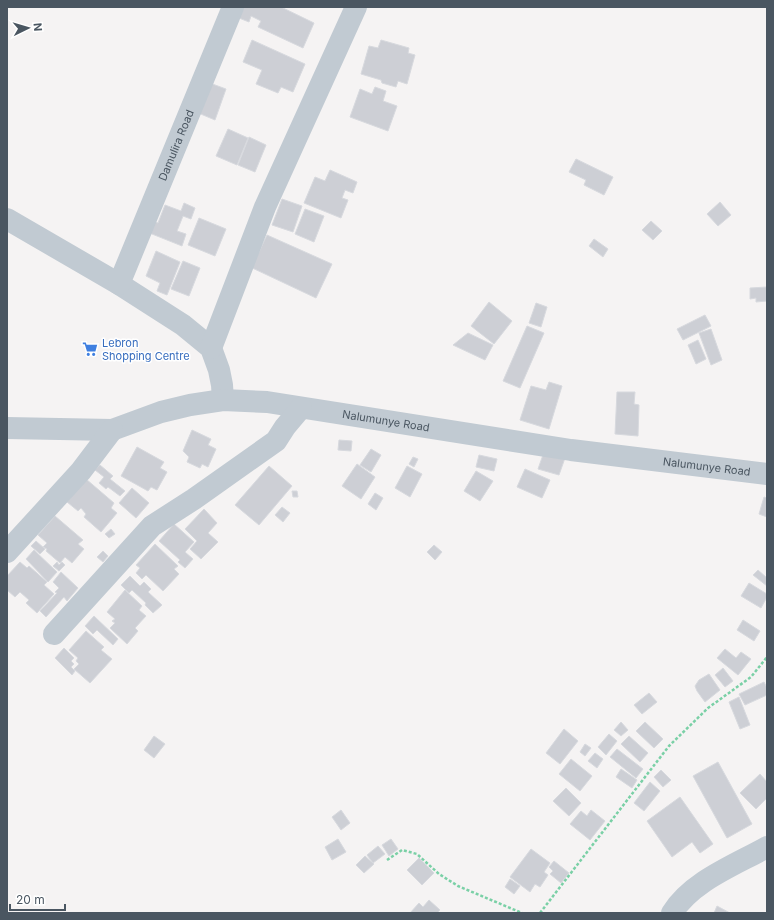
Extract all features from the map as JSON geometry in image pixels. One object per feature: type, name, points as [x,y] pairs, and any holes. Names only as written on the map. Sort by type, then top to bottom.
[{"type":"street","name":"Damulira Road","points":[[119,284],[233,7]]},
{"type":"street","points":[[211,348],[265,208],[356,7]]},
{"type":"street","points":[[7,219],[119,284],[183,325],[211,348],[222,385],[223,400]]},
{"type":"street","name":"Nalumunye Road","points":[[7,428],[112,430],[161,412],[190,404],[223,400],[267,402],[570,450],[767,474]]},
{"type":"street","points":[[54,634],[152,526],[194,499],[276,441],[285,427],[301,408]]},
{"type":"street","points":[[7,552],[81,471],[112,430]]},
{"type":"street","points":[[672,913],[677,904],[703,882],[767,846]]},
{"type":"path","points":[[540,913],[669,746],[708,708],[751,677],[767,657]]},
{"type":"path","points":[[387,860],[402,850],[417,854],[439,874],[458,886],[522,913]]},
{"type":"building","points":[[238,7],[281,7],[314,23],[303,48],[258,27],[261,21],[251,16],[249,22],[234,16]]},
{"type":"building","points":[[252,40],[305,64],[293,92],[281,87],[278,93],[256,84],[262,70],[243,62]]},
{"type":"building","points":[[381,40],[409,48],[408,53],[415,55],[407,84],[398,81],[396,87],[382,83],[381,80],[361,74],[369,46],[378,48]]},
{"type":"building","points":[[207,82],[226,89],[215,120],[196,112]]},
{"type":"building","points":[[375,87],[386,91],[383,101],[397,106],[388,131],[350,117],[360,89],[372,94]]},
{"type":"building","points":[[228,129],[248,138],[237,165],[216,156]]},
{"type":"building","points":[[249,137],[266,145],[255,172],[238,165]]},
{"type":"building","points":[[576,159],[613,177],[604,195],[584,185],[586,180],[569,172]]},
{"type":"building","points":[[330,170],[357,182],[353,193],[345,190],[342,198],[348,200],[341,218],[304,203],[315,177],[325,181]]},
{"type":"building","points":[[282,199],[302,206],[293,232],[272,225]]},
{"type":"building","points":[[720,202],[731,215],[718,226],[707,214]]},
{"type":"building","points":[[184,203],[195,208],[191,219],[183,216],[177,231],[186,234],[182,246],[147,232],[152,221],[158,223],[165,205],[181,211]]},
{"type":"building","points":[[305,209],[324,216],[314,242],[295,234]]},
{"type":"building","points":[[199,218],[226,229],[215,256],[188,245]]},
{"type":"building","points":[[651,221],[662,231],[653,240],[642,230]]},
{"type":"building","points":[[267,235],[332,264],[316,298],[248,266],[259,252]]},
{"type":"building","points":[[594,239],[608,249],[603,257],[589,246]]},
{"type":"building","points":[[156,251],[180,262],[167,295],[157,291],[160,283],[146,276]]},
{"type":"building","points":[[183,261],[200,268],[189,296],[171,289]]},
{"type":"building","points":[[767,287],[767,301],[756,302],[756,298],[750,299],[750,288]]},
{"type":"building","points":[[489,302],[512,321],[494,344],[471,326]]},
{"type":"building","points":[[536,303],[547,307],[541,327],[529,323]]},
{"type":"building","points":[[705,315],[711,326],[683,340],[677,329]]},
{"type":"building","points":[[527,326],[544,333],[520,388],[503,381]]},
{"type":"building","points":[[711,329],[722,360],[711,365],[699,333]]},
{"type":"building","points":[[468,333],[493,345],[485,360],[453,345]]},
{"type":"building","points":[[698,340],[706,359],[696,364],[688,345]]},
{"type":"building","points":[[549,382],[562,386],[549,429],[520,420],[531,386],[546,390]]},
{"type":"building","points":[[617,392],[635,392],[634,404],[639,405],[638,436],[615,434]]},
{"type":"building","points":[[192,430],[211,439],[208,445],[216,449],[208,467],[202,464],[200,468],[187,462],[189,457],[183,451]]},
{"type":"building","points":[[339,440],[352,441],[351,451],[338,450]]},
{"type":"building","points":[[137,447],[164,462],[160,468],[167,472],[157,490],[151,487],[148,491],[121,476]]},
{"type":"building","points":[[371,449],[381,455],[371,472],[360,465]]},
{"type":"building","points":[[544,452],[565,458],[559,475],[538,469]]},
{"type":"building","points":[[479,455],[497,459],[494,471],[476,467]]},
{"type":"building","points":[[413,457],[418,459],[414,467],[409,464]]},
{"type":"building","points":[[357,464],[375,477],[361,499],[342,486]]},
{"type":"building","points":[[100,465],[113,476],[110,479],[125,491],[120,496],[108,487],[106,489],[99,483],[104,477],[95,470]]},
{"type":"building","points":[[269,466],[292,486],[259,525],[235,505]]},
{"type":"building","points":[[407,466],[422,474],[410,497],[395,488]]},
{"type":"building","points":[[525,469],[550,480],[542,498],[517,487]]},
{"type":"building","points":[[476,471],[493,481],[480,501],[464,491]]},
{"type":"building","points":[[86,479],[114,503],[111,508],[117,513],[101,532],[84,517],[86,514],[81,508],[78,511],[67,502]]},
{"type":"building","points":[[132,488],[149,503],[136,518],[119,503]]},
{"type":"building","points":[[292,491],[297,491],[298,497],[293,497]]},
{"type":"building","points":[[375,493],[383,498],[376,510],[368,504]]},
{"type":"building","points":[[764,497],[767,498],[767,517],[759,514]]},
{"type":"building","points":[[282,507],[290,513],[283,522],[275,515]]},
{"type":"building","points":[[204,509],[217,523],[208,533],[218,542],[201,559],[190,549],[197,541],[185,529]]},
{"type":"building","points":[[55,516],[83,540],[78,544],[84,549],[72,563],[65,557],[60,563],[46,551],[47,549],[43,547],[47,543],[38,535]]},
{"type":"building","points":[[174,524],[194,542],[185,552],[193,559],[185,568],[178,562],[180,560],[159,541]]},
{"type":"building","points":[[111,529],[115,534],[109,538],[105,534]]},
{"type":"building","points":[[36,541],[45,549],[40,554],[31,546]]},
{"type":"building","points":[[155,544],[178,566],[174,569],[179,574],[163,591],[146,575],[142,579],[136,573],[140,568],[136,565]]},
{"type":"building","points":[[434,545],[442,552],[435,560],[427,552]]},
{"type":"building","points":[[34,550],[57,572],[48,582],[26,559]]},
{"type":"building","points":[[103,551],[108,556],[103,562],[97,557]]},
{"type":"building","points":[[20,562],[27,568],[29,566],[47,582],[44,585],[54,594],[37,613],[26,603],[29,600],[20,592],[15,597],[7,590],[7,576]]},
{"type":"building","points":[[57,562],[59,565],[62,562],[65,565],[59,571],[53,566]]},
{"type":"building","points":[[758,570],[767,578],[767,586],[753,575]]},
{"type":"building","points":[[61,572],[78,588],[67,601],[64,597],[46,617],[40,611],[57,593],[55,592],[59,588],[53,582]]},
{"type":"building","points":[[130,576],[140,586],[144,582],[151,589],[148,592],[162,605],[153,613],[145,605],[146,603],[132,590],[129,593],[121,585]]},
{"type":"building","points":[[749,583],[767,594],[761,608],[741,596]]},
{"type":"building","points":[[125,590],[142,606],[139,610],[146,616],[135,628],[138,631],[127,644],[110,628],[115,623],[112,621],[115,619],[107,612]]},
{"type":"building","points":[[94,616],[118,639],[113,645],[97,630],[93,634],[85,626]]},
{"type":"building","points":[[743,620],[760,631],[754,641],[737,630]]},
{"type":"building","points":[[86,631],[104,647],[101,650],[112,659],[90,683],[74,669],[79,664],[76,661],[78,658],[69,650]]},
{"type":"building","points":[[64,648],[74,658],[71,661],[74,664],[71,667],[75,671],[72,675],[55,658]]},
{"type":"building","points":[[725,649],[736,658],[741,652],[751,659],[738,675],[717,658]]},
{"type":"building","points":[[723,668],[733,681],[725,687],[715,675]]},
{"type":"building","points":[[709,674],[720,690],[705,702],[695,686],[699,680]]},
{"type":"building","points":[[764,682],[767,688],[767,695],[745,705],[739,694]]},
{"type":"building","points":[[649,693],[657,702],[642,714],[634,705]]},
{"type":"building","points":[[739,697],[750,725],[740,729],[729,702]]},
{"type":"building","points":[[621,722],[628,730],[621,736],[614,730]]},
{"type":"building","points":[[645,722],[663,739],[654,748],[636,731]]},
{"type":"building","points":[[564,729],[578,741],[560,764],[546,753]]},
{"type":"building","points":[[609,734],[617,741],[606,755],[598,747]]},
{"type":"building","points":[[154,736],[165,744],[154,758],[144,750]]},
{"type":"building","points":[[629,736],[648,753],[640,762],[621,744]]},
{"type":"building","points":[[585,744],[591,748],[585,756],[580,752]]},
{"type":"building","points":[[617,749],[643,769],[636,778],[610,757]]},
{"type":"building","points":[[595,753],[603,759],[597,768],[588,761]]},
{"type":"building","points":[[571,759],[592,776],[580,791],[559,774]]},
{"type":"building","points":[[718,762],[752,824],[727,838],[693,776]]},
{"type":"building","points":[[621,769],[637,780],[632,788],[616,777]]},
{"type":"building","points":[[661,770],[671,780],[663,787],[654,777]]},
{"type":"building","points":[[760,774],[767,782],[767,798],[756,809],[740,793]]},
{"type":"building","points":[[650,782],[660,791],[644,811],[634,803]]},
{"type":"building","points":[[566,788],[581,803],[569,816],[553,801]]},
{"type":"building","points":[[680,797],[713,844],[700,853],[692,842],[672,857],[647,821]]},
{"type":"building","points":[[341,810],[350,823],[341,830],[332,817]]},
{"type":"building","points":[[591,810],[605,821],[590,840],[570,824],[581,811],[587,816]]},
{"type":"building","points":[[338,839],[346,852],[332,860],[325,847]]},
{"type":"building","points":[[391,839],[398,849],[389,856],[382,845]]},
{"type":"building","points":[[378,846],[385,854],[373,863],[367,855]]},
{"type":"building","points":[[531,849],[550,863],[544,872],[548,875],[540,887],[535,884],[530,892],[510,877]]},
{"type":"building","points":[[365,856],[374,864],[364,873],[356,865]]},
{"type":"building","points":[[419,858],[434,873],[422,885],[407,870]]},
{"type":"building","points":[[554,861],[569,873],[561,883],[550,874],[553,871],[549,867]]},
{"type":"building","points":[[510,879],[520,886],[514,894],[505,887]]},
{"type":"building","points":[[429,900],[440,910],[437,913],[410,913],[419,903],[423,907]]},
{"type":"building","points":[[717,906],[730,913],[714,913]]},
{"type":"place","name":"Lebron Shopping Centre","points":[[90,349]]}]
